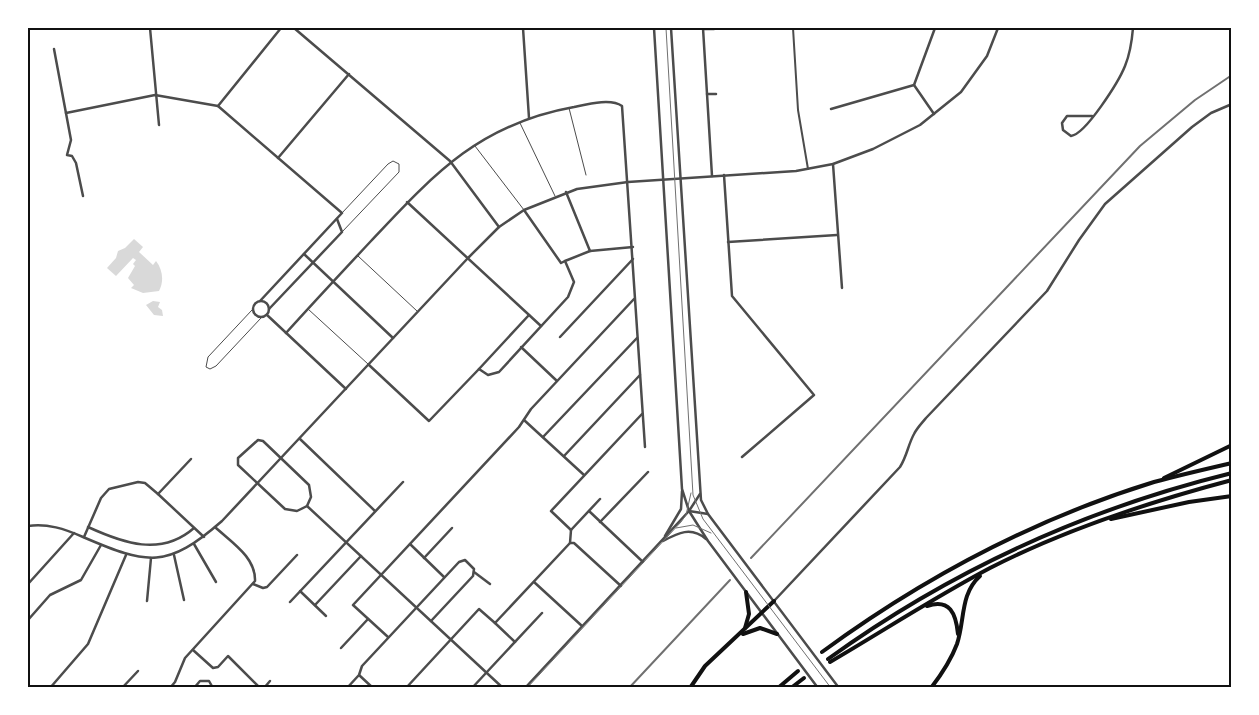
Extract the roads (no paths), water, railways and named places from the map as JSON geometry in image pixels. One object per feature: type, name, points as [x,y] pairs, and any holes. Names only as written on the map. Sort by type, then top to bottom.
[{"type":"highway","points":[[822,652],[904,596],[999,544],[1056,518],[1155,482],[1232,445]]},
{"type":"highway","points":[[1155,482],[1232,463]]},
{"type":"highway","points":[[1232,473],[1126,503],[1028,542],[956,577],[917,599],[829,661],[990,568],[1076,530],[1179,494],[1232,480]]},
{"type":"highway","points":[[1076,530],[1124,516],[1189,502],[1232,496]]},
{"type":"highway","points":[[930,688],[947,664],[959,636],[967,592],[974,582],[990,568]]},
{"type":"highway","points":[[739,636],[749,619],[749,605],[745,591]]},
{"type":"highway","points":[[690,688],[705,666],[762,614],[774,600]]},
{"type":"highway","points":[[916,610],[933,604],[947,606],[956,618],[959,636]]},
{"type":"highway","points":[[739,636],[760,628],[777,634]]},
{"type":"highway","points":[[778,688],[798,671]]},
{"type":"highway","points":[[791,688],[804,678]]},
{"type":"street","points":[[150,28],[159,125]]},
{"type":"street","points":[[218,106],[281,28]]},
{"type":"street","points":[[294,28],[450,161],[499,227]]},
{"type":"street","points":[[523,28],[529,118]]},
{"type":"street","points":[[654,28],[682,489],[681,509],[662,541]]},
{"type":"street","points":[[670,28],[700,494],[708,514],[839,688]]},
{"type":"street","points":[[712,176],[703,28],[714,29]]},
{"type":"street","points":[[793,28],[798,110],[808,169]]},
{"type":"street","points":[[914,85],[935,28]]},
{"type":"street","points":[[28,526],[48,526],[74,533],[126,555],[151,558],[174,554],[194,544],[215,527],[257,484],[468,258],[499,227],[524,210],[566,192],[628,182],[663,181],[808,169],[833,164],[884,144],[950,103],[972,80],[986,56],[998,28]]},
{"type":"street","points":[[1092,116],[1067,116],[1062,122],[1062,130],[1074,135],[1092,116],[1114,87],[1126,64],[1133,28]]},
{"type":"street","points":[[54,50],[71,140],[67,155],[72,156],[76,163],[83,196]]},
{"type":"street","points":[[278,158],[349,74]]},
{"type":"street","points":[[831,109],[914,85]]},
{"type":"street","points":[[914,85],[934,114]]},
{"type":"street","points":[[707,94],[716,94]]},
{"type":"street","points":[[66,113],[155,95],[218,106],[342,213],[260,301],[254,304],[252,310],[255,316],[261,318],[267,315],[270,309],[342,232],[337,219]]},
{"type":"street","points":[[286,333],[407,202],[450,161],[475,145],[529,118],[569,108],[617,102],[622,106],[645,447]]},
{"type":"street","points":[[774,600],[900,467],[908,456],[914,434],[926,418],[1047,292],[1079,240],[1105,204],[1192,127],[1211,113],[1232,104]]},
{"type":"street","points":[[833,164],[842,288]]},
{"type":"street","points":[[724,175],[732,296],[814,395],[742,458]]},
{"type":"street","points":[[566,192],[590,251]]},
{"type":"street","points":[[407,202],[541,326]]},
{"type":"street","points":[[524,210],[561,263],[590,251],[633,247]]},
{"type":"street","points":[[728,242],[837,235]]},
{"type":"street","points":[[304,254],[393,338]]},
{"type":"street","points":[[560,337],[633,259]]},
{"type":"street","points":[[479,369],[488,375],[495,374],[522,347],[572,290],[572,273],[565,261]]},
{"type":"street","points":[[388,637],[353,605],[634,299]]},
{"type":"street","points":[[260,301],[267,303],[270,309]]},
{"type":"street","points":[[267,315],[346,389]]},
{"type":"street","points":[[369,365],[429,421],[529,315]]},
{"type":"street","points":[[543,437],[637,338]]},
{"type":"street","points":[[522,347],[557,381]]},
{"type":"street","points":[[564,456],[640,376]]},
{"type":"street","points":[[572,530],[551,510],[642,414]]},
{"type":"street","points":[[524,420],[584,475]]},
{"type":"street","points":[[300,439],[375,511]]},
{"type":"street","points":[[263,441],[281,458],[310,487],[311,497],[307,506],[297,511],[288,510],[236,463],[253,442],[263,441]]},
{"type":"street","points":[[158,494],[192,459]]},
{"type":"street","points":[[600,522],[648,472]]},
{"type":"street","points":[[84,537],[101,498],[109,489],[138,482],[145,483],[204,537]]},
{"type":"street","points":[[290,602],[403,482]]},
{"type":"street","points":[[682,489],[689,511],[708,541],[818,688]]},
{"type":"street","points":[[525,688],[662,541],[689,511],[700,494]]},
{"type":"street","points":[[495,623],[570,543],[572,530],[600,499]]},
{"type":"street","points":[[307,506],[503,688]]},
{"type":"street","points":[[589,511],[643,562]]},
{"type":"street","points":[[689,511],[708,514]]},
{"type":"street","points":[[88,527],[113,538],[132,544],[148,546],[164,544],[179,538],[194,528]]},
{"type":"street","points":[[170,688],[175,682],[181,663],[253,584],[255,573],[250,560],[215,527]]},
{"type":"street","points":[[424,558],[452,528]]},
{"type":"street","points":[[662,541],[685,531],[701,535],[708,541]]},
{"type":"street","points":[[28,584],[74,533]]},
{"type":"street","points":[[570,543],[574,543],[621,586]]},
{"type":"street","points":[[194,544],[216,582]]},
{"type":"street","points":[[410,544],[444,577]]},
{"type":"street","points":[[28,620],[50,595],[80,580],[101,545]]},
{"type":"street","points":[[174,554],[184,600]]},
{"type":"street","points":[[50,688],[88,644],[126,555]]},
{"type":"street","points":[[253,584],[263,588],[267,587],[297,555]]},
{"type":"street","points":[[315,605],[361,556]]},
{"type":"street","points":[[147,601],[151,558]]},
{"type":"street","points":[[347,688],[359,675],[362,666],[459,562],[465,560],[474,569],[474,572],[490,584]]},
{"type":"street","points":[[431,621],[473,576],[474,572]]},
{"type":"street","points":[[534,582],[582,626]]},
{"type":"street","points":[[300,591],[326,616]]},
{"type":"street","points":[[406,688],[480,609],[515,642]]},
{"type":"street","points":[[472,688],[542,612]]},
{"type":"street","points":[[340,648],[368,619]]},
{"type":"street","points":[[192,650],[213,668],[218,667],[228,656],[260,688]]},
{"type":"street","points":[[122,688],[138,671]]},
{"type":"street","points":[[359,675],[372,688]]},
{"type":"street","points":[[194,688],[200,681],[209,681],[213,688]]},
{"type":"street","points":[[264,688],[270,681]]},
{"type":"lane","points":[[569,108],[586,175]]},
{"type":"lane","points":[[520,122],[555,196]]},
{"type":"lane","points":[[475,145],[524,210]]},
{"type":"lane","points":[[342,213],[388,164],[393,161],[399,164],[399,172],[342,232]]},
{"type":"lane","points":[[358,255],[418,312]]},
{"type":"lane","points":[[308,308],[369,365]]},
{"type":"lane","points":[[252,310],[208,357],[206,367],[210,369],[216,366],[261,318]]},
{"type":"tram line","points":[[666,28],[693,495],[703,519],[831,688]]},
{"type":"tram line","points":[[527,688],[681,522],[686,515],[691,493]]},
{"type":"tram line","points":[[676,528],[693,525],[711,533]]},
{"type":"railway","points":[[751,558],[1140,146],[1195,100],[1232,75]]},
{"type":"railway","points":[[629,688],[730,580]]}]
